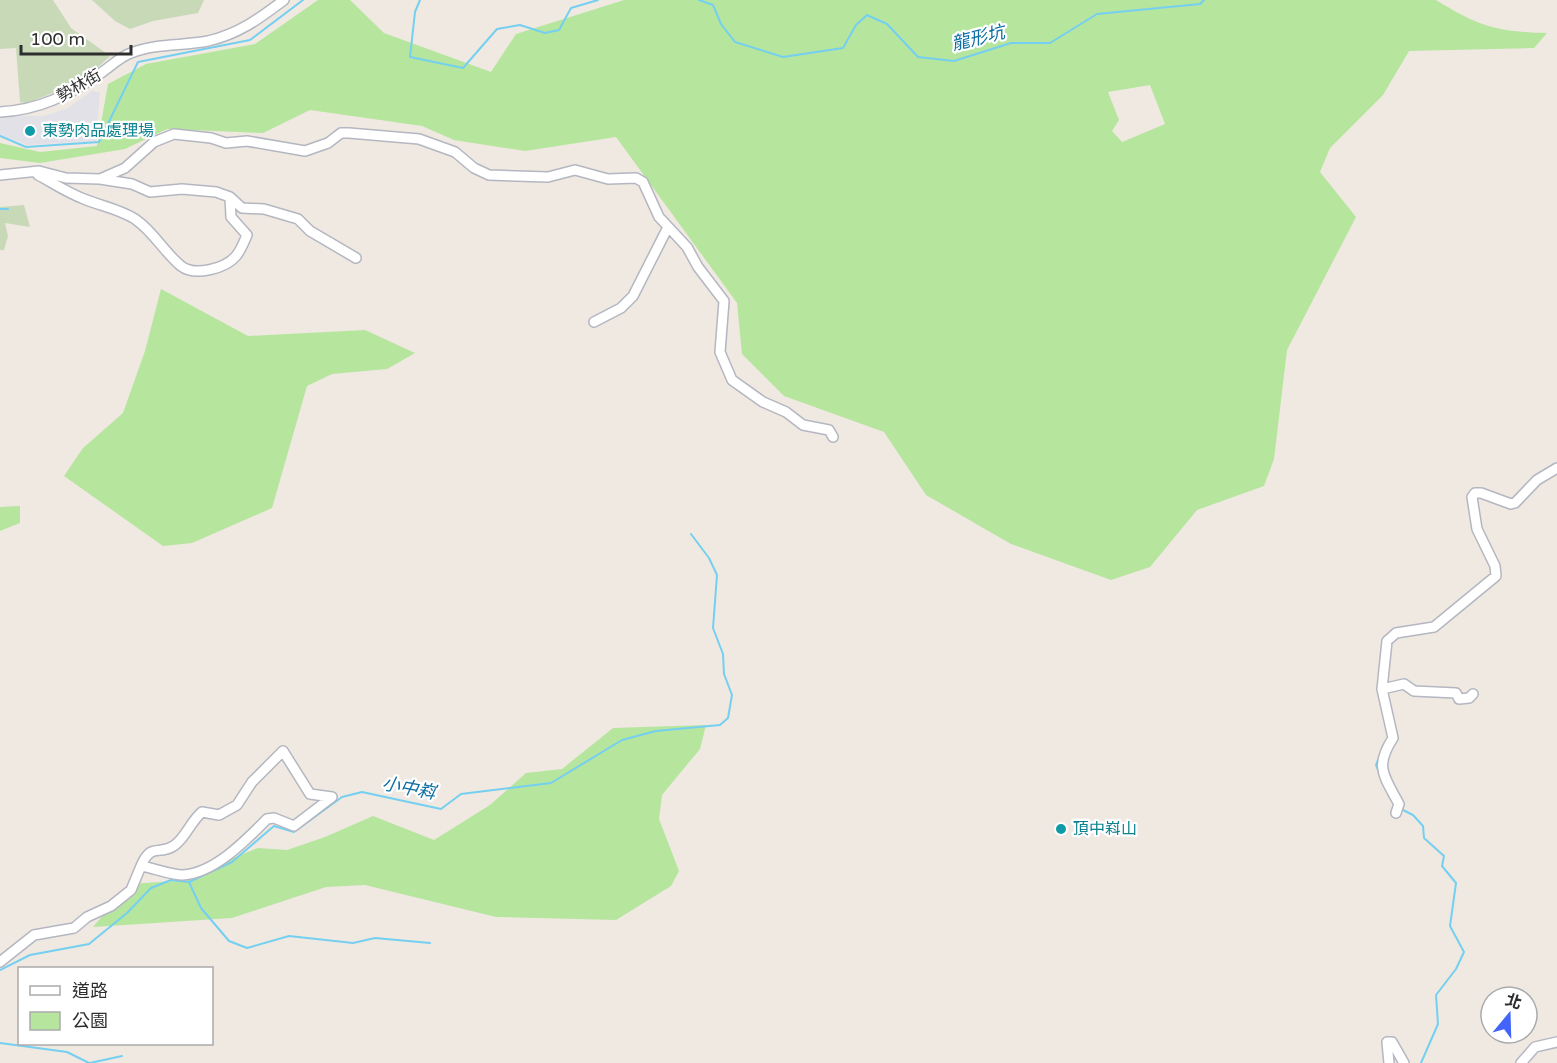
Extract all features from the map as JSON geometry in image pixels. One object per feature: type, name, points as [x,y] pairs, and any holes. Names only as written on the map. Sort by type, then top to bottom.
[{"type":"street","name":"勢林街","points":[[0,112],[19,111],[47,104],[74,91],[131,53],[153,46],[209,41],[237,31],[252,25],[284,0]]},
{"type":"street","points":[[100,179],[125,168],[154,142],[174,134],[212,138],[226,143],[247,141],[305,151],[328,143],[341,133],[391,134],[419,139],[455,152],[474,168],[489,175],[548,177],[575,170],[608,178],[636,178],[643,182],[658,217],[667,229],[687,247],[698,267],[721,294],[724,302],[720,352],[732,380],[763,402],[786,412],[803,425],[829,430],[834,437]]},
{"type":"street","points":[[0,175],[31,171],[66,178],[100,179],[132,184],[150,192],[182,189],[216,192],[230,197],[242,208],[264,209],[298,219],[310,231],[356,258]]},
{"type":"street","points":[[31,171],[82,198],[119,211],[135,220],[152,232],[183,267],[200,270],[227,264],[236,256],[244,243],[247,235],[231,217],[230,197]]},
{"type":"street","points":[[594,322],[621,308],[633,296],[667,229]]},
{"type":"street","points":[[1397,808],[1381,771],[1383,753],[1393,738],[1382,689],[1387,641],[1396,633],[1434,627],[1496,576],[1495,566],[1477,529],[1472,497],[1481,493],[1510,504],[1515,503],[1538,480],[1557,468]]},
{"type":"street","points":[[1382,689],[1404,684],[1414,691],[1456,693],[1459,699],[1469,698],[1473,694]]},
{"type":"street","points":[[0,962],[34,935],[74,928],[87,917],[111,906],[131,890],[141,866],[147,853],[151,850],[170,848],[177,844],[202,812],[219,815],[237,805],[252,782],[283,751],[310,794],[332,797],[294,826],[274,818],[267,819],[231,854],[194,872],[181,875],[141,866]]},
{"type":"street","points":[[1521,1063],[1535,1047],[1557,1041]]},
{"type":"street","points":[[1389,1063],[1387,1042],[1392,1042],[1404,1063]]},
{"type":"shaded area","name":"東勢肉品處理場","points":[[92,91],[100,92],[96,141],[27,145],[0,135],[0,116],[44,116],[68,108]]},
{"type":"green space","points":[[0,0],[53,0],[71,28],[110,56],[83,81],[27,103],[20,102],[16,48],[0,49]]},
{"type":"green space","points":[[92,0],[204,0],[198,13],[153,21],[130,29],[115,21]]},
{"type":"green space","points":[[318,0],[350,0],[384,33],[491,72],[516,34],[624,0],[1436,0],[1488,26],[1514,31],[1547,33],[1534,48],[1409,51],[1383,95],[1330,148],[1320,172],[1356,217],[1287,350],[1274,459],[1264,486],[1197,510],[1150,567],[1111,580],[1011,544],[926,495],[884,432],[784,396],[742,354],[737,303],[616,137],[525,151],[454,140],[422,126],[310,110],[263,133],[167,129],[125,149],[40,163],[0,158],[0,143],[40,152],[97,146],[108,84],[146,64],[255,44]],"holes":[[[1150,85],[1165,124],[1122,142],[1112,131],[1119,120],[1108,92]]]},
{"type":"green space","points":[[24,205],[30,227],[5,223],[8,236],[4,250],[0,250],[0,207]]},
{"type":"green space","points":[[161,289],[248,336],[365,330],[415,353],[387,369],[332,374],[307,386],[272,508],[192,543],[163,546],[64,476],[83,448],[123,413],[145,351]]},
{"type":"green space","points":[[20,506],[20,523],[0,531],[0,507]]},
{"type":"green space","points":[[706,725],[700,749],[662,795],[659,819],[679,871],[671,886],[616,920],[496,917],[365,885],[326,887],[232,918],[93,927],[129,884],[176,881],[258,848],[287,850],[325,837],[373,816],[434,840],[490,805],[526,773],[562,769],[613,728]]},
{"type":"waterway","name":"龍形坑","points":[[0,136],[26,147],[99,142],[138,62],[250,40],[303,0]]},
{"type":"waterway","name":"龍形坑","points":[[420,0],[415,12],[410,57],[463,68],[497,29],[520,25],[545,33],[559,30],[571,8],[598,0]]},
{"type":"waterway","name":"龍形坑","points":[[699,0],[713,5],[721,24],[735,42],[783,57],[843,48],[856,25],[867,15],[887,24],[918,57],[954,61],[1011,43],[1050,43],[1097,14],[1200,4],[1204,0]]},
{"type":"waterway","points":[[0,209],[8,209]]},
{"type":"waterway","name":"小中嵙","points":[[0,970],[30,955],[89,944],[127,913],[151,888],[171,880],[189,882],[232,862],[274,826],[294,832],[342,797],[362,792],[441,809],[461,794],[551,783],[622,740],[656,731],[720,725],[728,718],[732,695],[724,674],[723,654],[713,628],[717,575],[709,558],[691,534]]},
{"type":"waterway","points":[[1380,775],[1376,765],[1383,747]]},
{"type":"waterway","points":[[1388,794],[1396,807]]},
{"type":"waterway","points":[[1401,809],[1413,815],[1423,826],[1424,838],[1444,856],[1442,866],[1456,883],[1450,926],[1464,952],[1456,969],[1436,995],[1438,1024],[1421,1063]]},
{"type":"waterway","points":[[189,882],[201,908],[229,941],[247,948],[289,936],[353,943],[375,938],[430,943]]},
{"type":"waterway","points":[[0,1043],[67,1052],[89,1063]]},
{"type":"waterway","points":[[90,1063],[122,1056]]},
{"type":"place","name":"東勢肉品處理場","points":[[30,131]]},
{"type":"place","name":"頂中嵙山","points":[[1061,829]]}]
